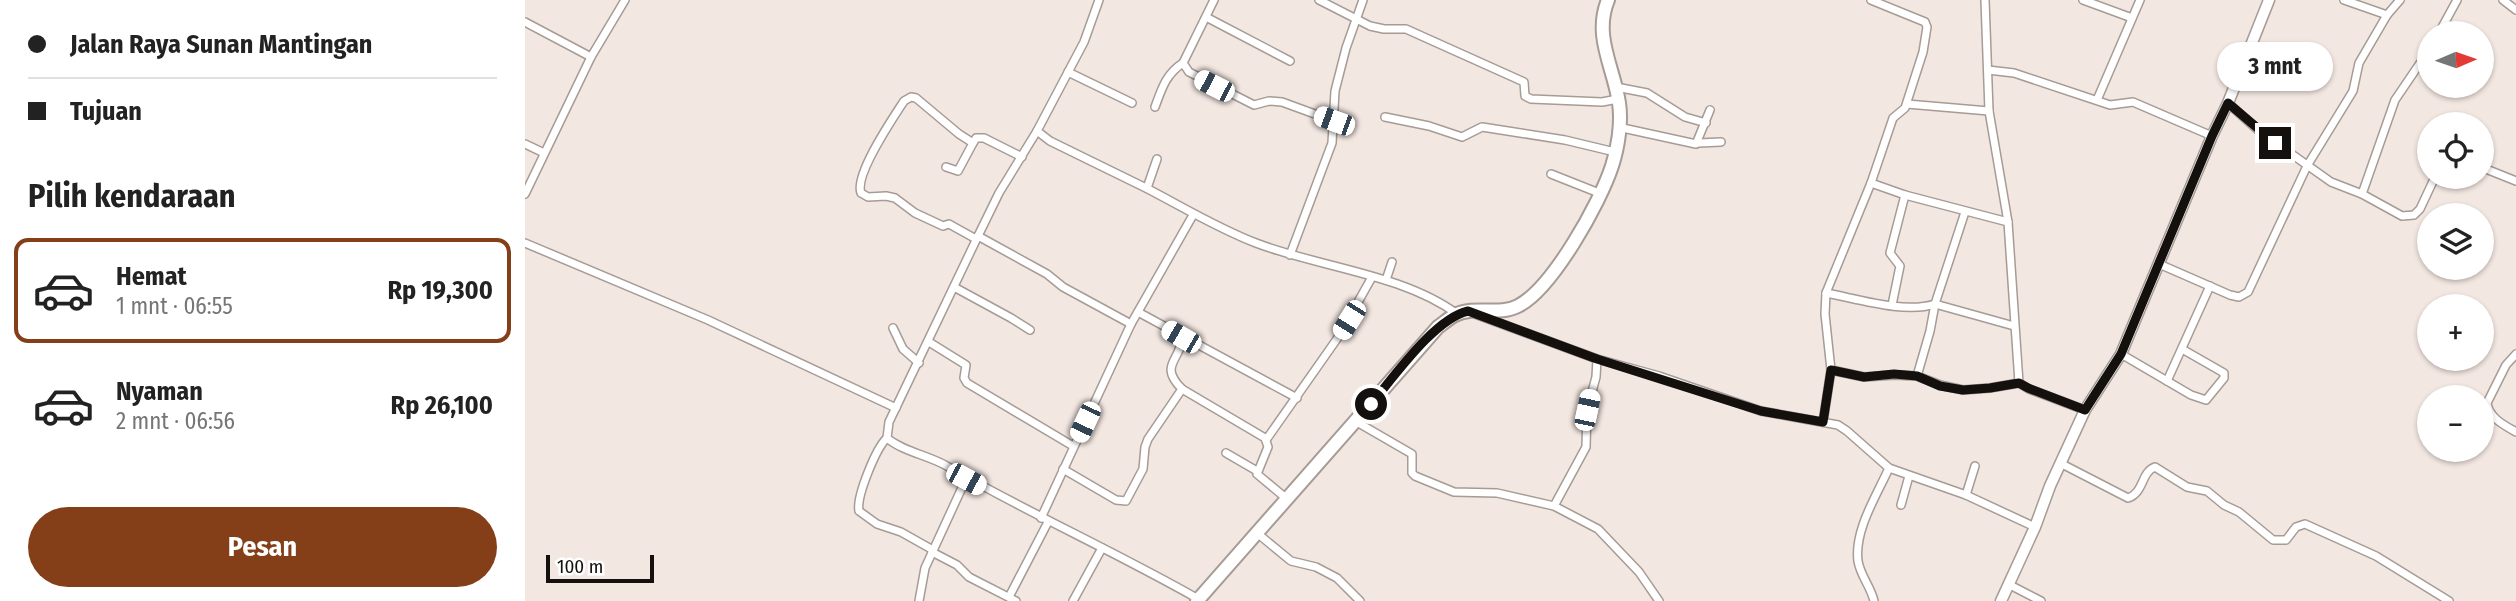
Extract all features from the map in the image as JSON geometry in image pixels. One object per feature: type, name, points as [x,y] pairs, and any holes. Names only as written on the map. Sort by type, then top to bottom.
[{"type":"main road","points":[[1200,600],[1438,327],[1462,313],[1511,309],[1521,305],[1540,290],[1568,250],[1612,166],[1619,127],[1617,93],[1602,40],[1604,10],[1608,0]]},
{"type":"street","points":[[525,194],[590,57],[625,0]]},
{"type":"street","points":[[1099,0],[1069,72],[999,193],[896,408],[887,428],[887,438],[879,449],[860,492],[859,512],[877,524],[901,532],[957,565],[969,577],[1012,599],[1073,446],[1131,324],[1192,215]]},
{"type":"street","points":[[1155,107],[1165,80],[1172,70],[1183,63],[1214,0]]},
{"type":"street","points":[[1319,0],[1356,19],[1384,29],[1406,29],[1461,52],[1524,82],[1525,96],[1531,99],[1602,102],[1617,93],[1647,93],[1685,117],[1706,122]]},
{"type":"street","points":[[1290,255],[1332,143],[1335,91],[1363,0]]},
{"type":"street","points":[[1823,422],[1831,370],[1825,314],[1826,293],[1871,183],[1893,118],[1907,104],[1923,52],[1926,24],[1871,0]]},
{"type":"street","points":[[1985,0],[1989,111],[2008,222],[2019,383]]},
{"type":"street","points":[[2083,0],[2132,18]]},
{"type":"street","points":[[2097,100],[2140,0]]},
{"type":"street","points":[[2001,601],[2085,410],[2121,354],[2269,0]]},
{"type":"street","points":[[2344,0],[2387,15]]},
{"type":"street","points":[[2159,264],[2239,297],[2248,292],[2307,166],[2353,91],[2359,63],[2387,15],[2400,0]]},
{"type":"street","points":[[2445,21],[2456,0]]},
{"type":"street","points":[[2503,0],[2516,10]]},
{"type":"street","points":[[1206,17],[1290,61]]},
{"type":"street","points":[[525,22],[590,57]]},
{"type":"street","points":[[1183,63],[1194,76],[1250,103],[1282,102],[1334,121]]},
{"type":"street","points":[[2362,194],[2395,100],[2417,68]]},
{"type":"street","points":[[1988,70],[2014,73],[2111,105],[2133,102],[2212,136]]},
{"type":"street","points":[[1069,72],[1132,103]]},
{"type":"street","points":[[973,143],[916,98],[908,98],[874,151],[859,189],[865,196],[895,198],[915,213],[977,237],[1047,274],[1063,287],[1131,324]]},
{"type":"street","points":[[2228,103],[2259,131],[2331,182],[2362,194],[2402,216],[2409,216],[2420,209],[2429,189]]},
{"type":"street","points":[[1907,104],[1989,111]]},
{"type":"street","points":[[1699,143],[1710,110]]},
{"type":"street","points":[[1385,117],[1462,137],[1482,127],[1565,140],[1615,152]]},
{"type":"street","points":[[1619,127],[1685,143],[1721,142]]},
{"type":"street","points":[[1037,131],[1050,141],[1147,188],[1192,215],[1290,255],[1386,280],[1462,313],[1761,411],[1823,422],[1847,430],[1889,468],[1966,495],[2035,527]]},
{"type":"street","points":[[946,167],[958,171],[976,138],[984,138],[1022,157]]},
{"type":"street","points":[[525,144],[544,153]]},
{"type":"street","points":[[1147,188],[1157,159]]},
{"type":"street","points":[[2494,172],[2516,181]]},
{"type":"street","points":[[1551,174],[1599,193]]},
{"type":"street","points":[[1871,183],[1905,195],[2008,222]]},
{"type":"street","points":[[1892,305],[1900,265],[1889,253],[1905,195]]},
{"type":"street","points":[[1917,376],[1935,304],[1965,212]]},
{"type":"street","points":[[525,243],[708,320],[896,408]]},
{"type":"street","points":[[1386,280],[1392,262]]},
{"type":"street","points":[[1266,440],[1352,314],[1372,276]]},
{"type":"street","points":[[2167,381],[2210,286]]},
{"type":"street","points":[[954,287],[1030,330]]},
{"type":"street","points":[[1826,293],[1892,305],[1924,308],[1935,304],[2014,326]]},
{"type":"street","points":[[1138,312],[1297,398]]},
{"type":"street","points":[[894,328],[899,344],[919,363]]},
{"type":"street","points":[[1181,337],[1182,342],[1170,368],[1172,377],[1182,389],[1266,440],[1268,447],[1257,471],[1258,476],[1287,499]]},
{"type":"street","points":[[929,342],[966,365],[964,376],[967,383],[1073,446]]},
{"type":"street","points":[[2121,354],[2204,400],[2215,391],[2224,378],[2224,373],[2182,349]]},
{"type":"street","points":[[2516,354],[2506,365],[2490,395],[2487,409],[2501,423],[2516,432]]},
{"type":"street","points":[[1554,506],[1588,442],[1587,410],[1596,377],[1597,359]]},
{"type":"street","points":[[2506,365],[2516,372]]},
{"type":"street","points":[[1831,370],[1864,377],[1894,374],[1917,376],[1940,386],[1963,390],[2019,383],[2085,410]]},
{"type":"street","points":[[1063,469],[1116,500],[1126,501],[1143,469],[1148,439],[1182,389]]},
{"type":"street","points":[[1355,421],[1412,454],[1412,472],[1434,484],[1454,492],[1497,493],[1554,506],[1598,530],[1639,572],[1659,601]]},
{"type":"street","points":[[887,438],[1176,585],[1200,600]]},
{"type":"street","points":[[1226,453],[1257,471]]},
{"type":"street","points":[[2060,463],[2128,498],[2138,492],[2150,468],[2155,467],[2187,487],[2207,491],[2224,505],[2239,512],[2273,540],[2286,540],[2297,527],[2305,524],[2376,556],[2449,601]]},
{"type":"street","points":[[1966,495],[1975,467]]},
{"type":"street","points":[[1874,601],[1858,562],[1858,550],[1867,520],[1889,468]]},
{"type":"street","points":[[1901,505],[1909,476]]},
{"type":"street","points":[[919,601],[925,568],[966,479]]},
{"type":"street","points":[[1257,533],[1291,561],[1316,567],[1337,578],[1360,601]]},
{"type":"street","points":[[1073,601],[1103,548]]},
{"type":"street","points":[[2008,584],[2041,601]]},
{"type":"route","points":[[1371,404],[1438,327],[1457,314],[1468,311],[1597,359],[1659,376],[1761,411],[1823,422],[1831,370],[1864,377],[1894,374],[1917,376],[1940,386],[1963,390],[2019,383],[2085,410],[2121,354],[2228,103],[2275,143]]}]
